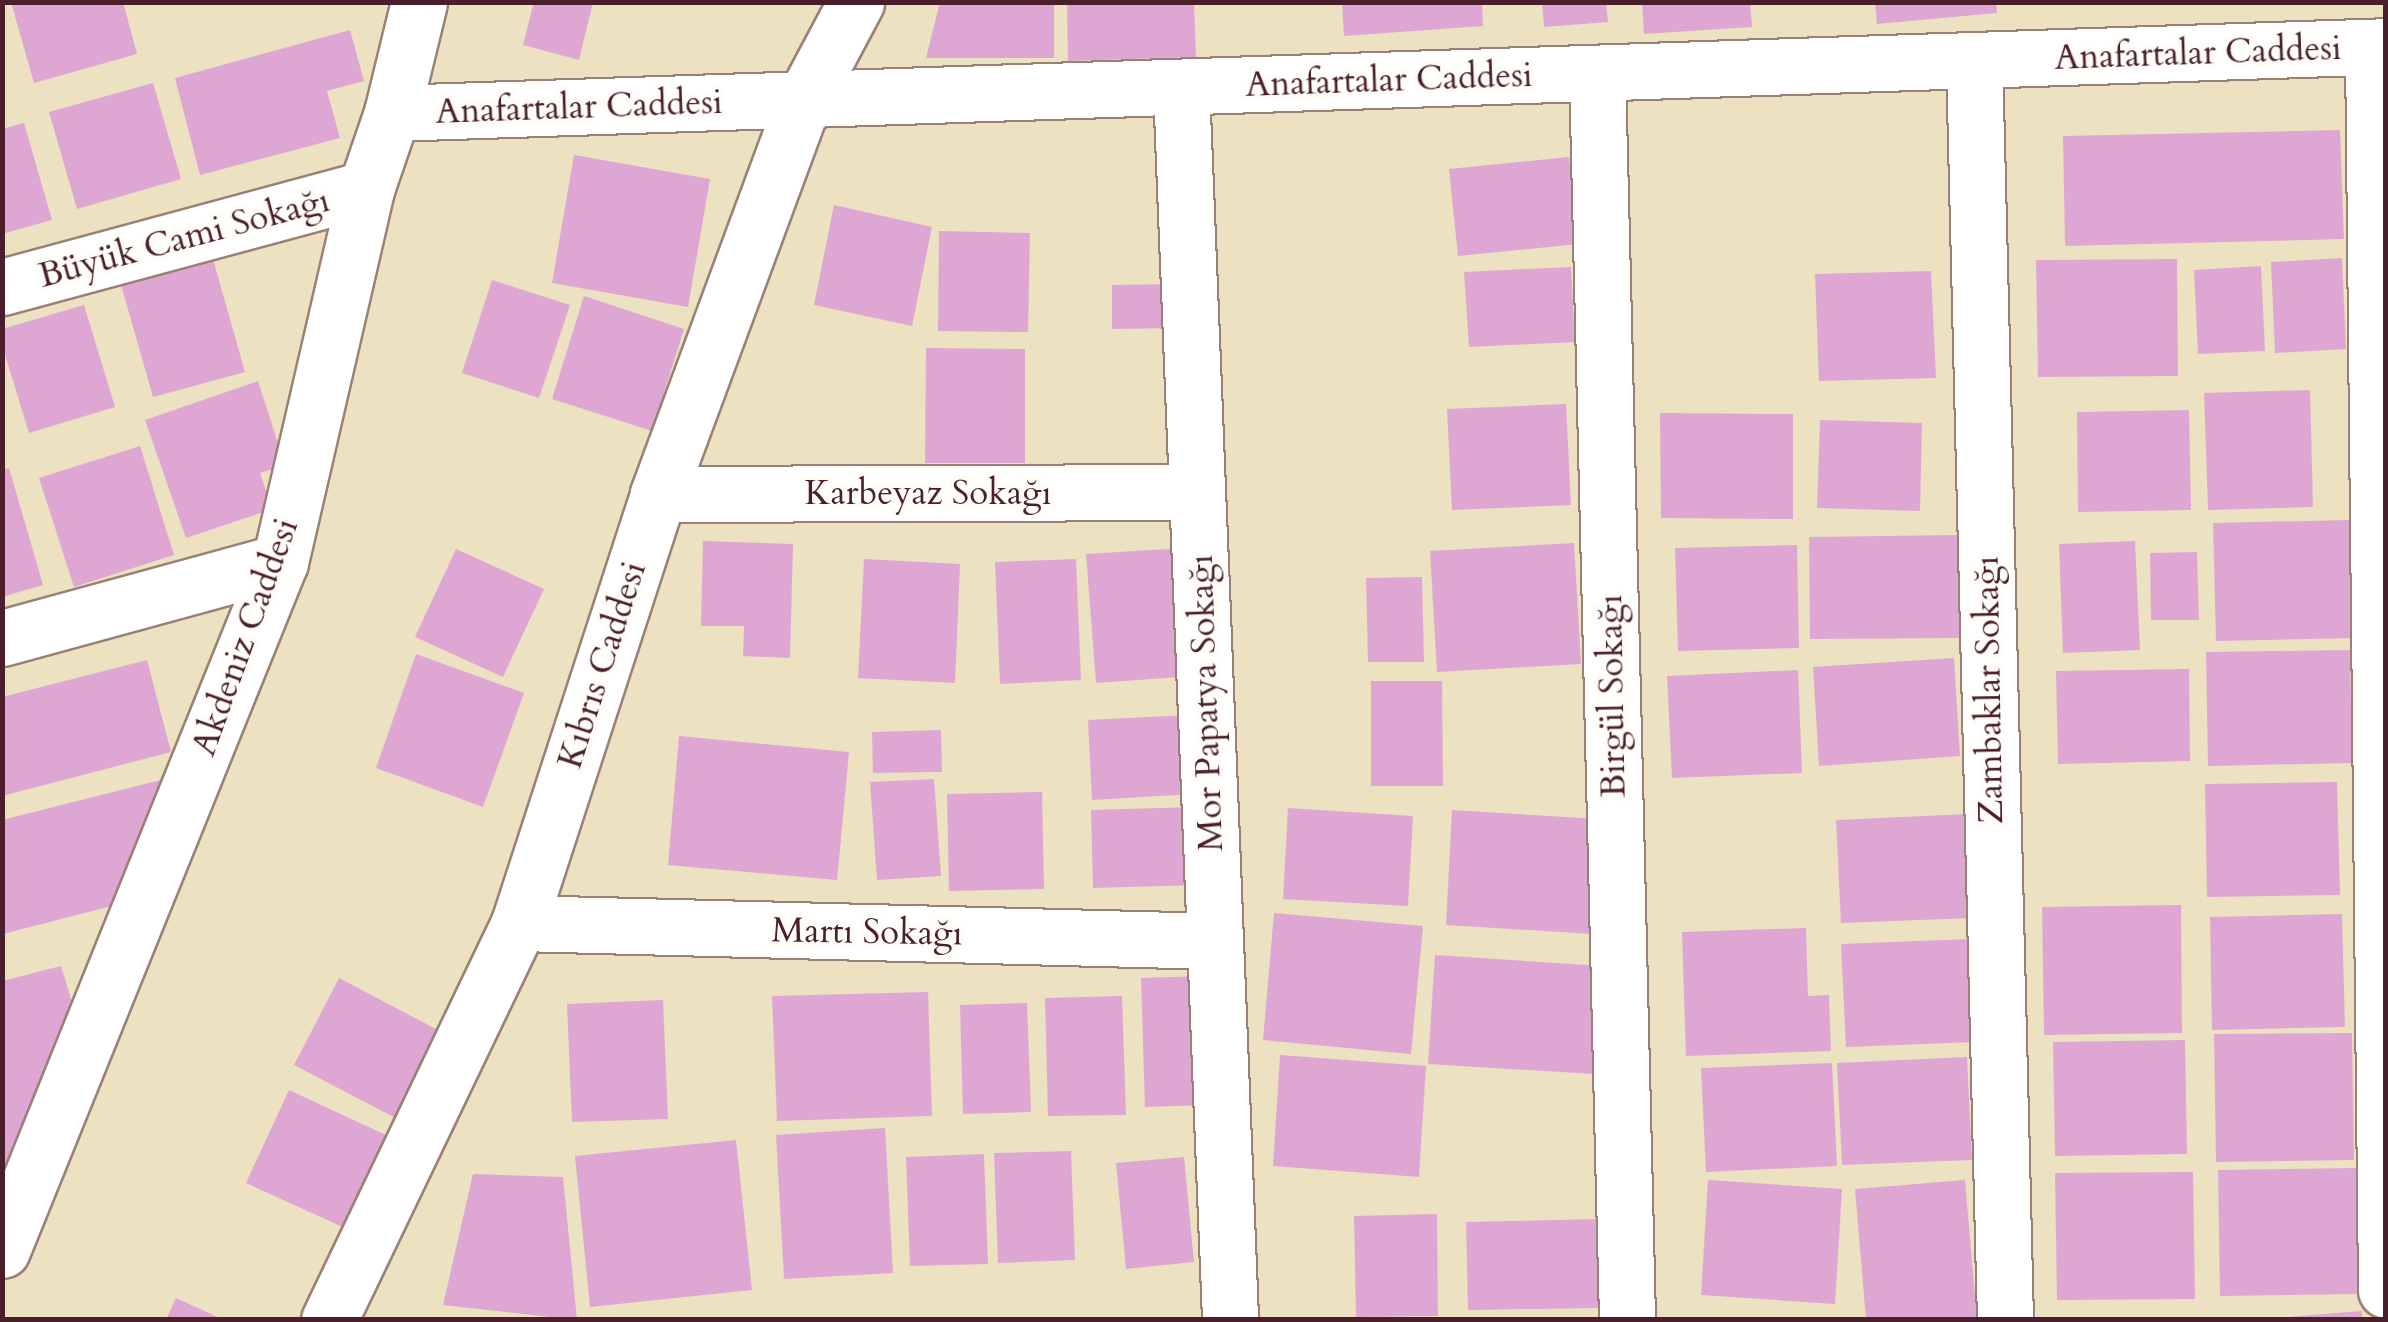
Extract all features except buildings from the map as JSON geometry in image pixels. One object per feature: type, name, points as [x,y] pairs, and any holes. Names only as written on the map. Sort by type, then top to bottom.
[{"type":"street","name":"Akdeniz Caddesi","points":[[2,1250],[280,562],[366,189],[392,113],[419,2]]},
{"type":"street","name":"Kıbrıs Caddesi","points":[[348,1313],[518,923],[658,494],[804,100],[856,2]]},
{"type":"street","name":"Anafartalar Caddesi","points":[[392,113],[2379,47]]},
{"type":"street","points":[[2379,47],[2386,1290]]},
{"type":"street","name":"Zambaklar Sokağı","points":[[1974,61],[2005,1320]]},
{"type":"street","name":"Birgül Sokağı","points":[[1597,73],[1627,1320]]},
{"type":"street","name":"Mor Papatya Sokağı","points":[[1181,87],[1228,1319]]},
{"type":"street","name":"Büyük Cami Sokağı","points":[[2,287],[366,189]]},
{"type":"street","name":"Karbeyaz Sokağı","points":[[658,494],[1197,492]]},
{"type":"street","points":[[2,638],[280,562]]},
{"type":"street","name":"Martı Sokağı","points":[[518,923],[1215,941]]}]
